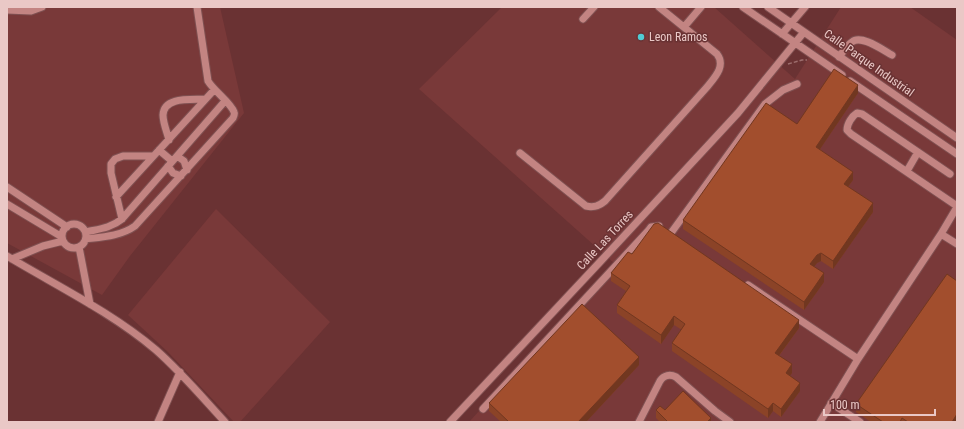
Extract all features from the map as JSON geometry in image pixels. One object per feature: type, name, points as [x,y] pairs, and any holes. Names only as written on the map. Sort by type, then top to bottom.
[{"type":"street","points":[[7,10],[31,11],[42,7]]},
{"type":"street","points":[[86,235],[119,234],[131,230],[233,118],[234,112],[208,81],[197,7]]},
{"type":"street","points":[[583,19],[594,7]]},
{"type":"street","points":[[520,153],[586,206],[591,208],[602,204],[707,87],[720,69],[720,58],[717,54],[659,7]]},
{"type":"street","points":[[684,27],[701,7]]},
{"type":"street","points":[[743,7],[957,154]]},
{"type":"street","name":"Calle Parque Industrial","points":[[768,7],[957,138]]},
{"type":"street","points":[[782,34],[805,7]]},
{"type":"street","name":"Calle Las Torres","points":[[450,422],[738,113],[804,32]]},
{"type":"street","points":[[839,57],[851,42],[857,39],[864,40],[892,55]]},
{"type":"street","points":[[483,409],[651,228],[659,226],[674,235],[765,104],[783,90],[797,84]]},
{"type":"street","points":[[116,196],[214,90]]},
{"type":"street","points":[[169,140],[163,114],[168,105],[174,101],[180,100],[205,99]]},
{"type":"street","points":[[86,235],[112,226],[122,219],[225,101]]},
{"type":"street","points":[[820,422],[858,359],[941,234],[957,206],[850,134],[847,130],[854,115],[860,113],[862,114],[950,174]]},
{"type":"street","points":[[159,150],[172,161],[184,161],[187,170]]},
{"type":"street","points":[[907,171],[918,152]]},
{"type":"street","points":[[122,219],[110,168],[113,162],[123,156],[153,156]]},
{"type":"street","points":[[172,161],[173,173],[181,176]]},
{"type":"street","points":[[7,187],[67,227]]},
{"type":"street","points":[[7,204],[63,239]]},
{"type":"street","points":[[74,224],[84,228],[86,235],[82,245],[79,247],[71,248],[65,244],[63,239],[64,230],[74,224]]},
{"type":"street","points":[[941,234],[957,244]]},
{"type":"street","points":[[10,258],[63,239]]},
{"type":"street","points":[[79,247],[90,304]]},
{"type":"street","points":[[10,258],[90,304],[141,338],[180,372],[225,422]]},
{"type":"street","points":[[742,281],[858,359]]},
{"type":"street","points":[[158,422],[180,372]]},
{"type":"street","points":[[639,422],[660,381],[662,378],[669,375],[676,377],[730,422]]},
{"type":"street","points":[[831,403],[860,422]]},
{"type":"path","points":[[785,65],[802,60],[812,61]]},
{"type":"shaded area","points":[[7,7],[220,7],[244,113],[130,256],[102,295],[7,243]]},
{"type":"shaded area","points":[[502,7],[714,7],[795,79],[841,7],[910,7],[957,40],[957,422],[469,422],[614,263],[419,89]]},
{"type":"shaded area","points":[[216,209],[330,322],[240,422],[234,422],[168,352],[128,315]]},
{"type":"building","points":[[834,69],[858,85],[816,147],[853,172],[844,184],[873,203],[833,261],[821,253],[817,255],[810,264],[824,273],[804,302],[683,220],[766,103],[797,124]]},
{"type":"building","points":[[658,223],[799,320],[775,353],[792,364],[786,373],[800,383],[781,409],[773,403],[768,409],[672,343],[685,324],[674,316],[661,335],[617,305],[630,286],[611,273],[628,252],[632,254],[654,224]]},
{"type":"building","points":[[947,274],[957,281],[957,414],[952,422],[908,422],[902,418],[900,422],[883,422],[856,404]]},
{"type":"building","points":[[582,304],[639,357],[578,422],[509,422],[489,403]]},
{"type":"building","points":[[683,391],[711,418],[707,422],[668,422],[656,410],[660,406],[665,410]]},
{"type":"place","name":"Leon Ramos","points":[[641,37]]}]
